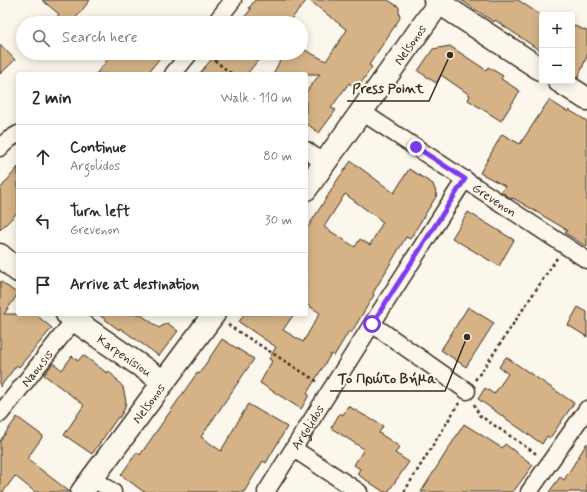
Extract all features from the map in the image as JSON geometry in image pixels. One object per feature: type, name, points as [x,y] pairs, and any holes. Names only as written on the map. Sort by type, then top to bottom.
[{"type":"street","points":[[219,16],[226,2]]},
{"type":"street","points":[[437,2],[539,68]]},
{"type":"street","name":"Nelsonos","points":[[308,186],[362,112],[437,2]]},
{"type":"street","points":[[175,72],[184,60]]},
{"type":"street","points":[[564,84],[587,99]]},
{"type":"street","name":"Grevenon","points":[[362,112],[587,260]]},
{"type":"street","points":[[0,148],[8,140],[16,135]]},
{"type":"street","points":[[308,151],[325,164]]},
{"type":"street","name":"Argolidos","points":[[266,492],[465,179]]},
{"type":"street","points":[[0,255],[16,269]]},
{"type":"street","name":"Nelsonos","points":[[88,485],[213,316]]},
{"type":"street","name":"Karpenisiou","points":[[70,317],[164,382]]},
{"type":"street","name":"Naousis","points":[[0,414],[70,317]]},
{"type":"street","points":[[372,324],[467,391]]},
{"type":"street","points":[[529,492],[587,409]]},
{"type":"street","points":[[294,449],[359,492]]},
{"type":"street","points":[[88,485],[113,492]]},
{"type":"path","points":[[214,60],[229,72]]},
{"type":"path","points":[[404,492],[467,391],[484,368],[565,246]]},
{"type":"path","points":[[216,316],[330,390]]},
{"type":"path","points":[[467,391],[479,415],[549,463]]},
{"type":"building","points":[[42,0],[90,0],[77,16],[57,16],[59,14]]},
{"type":"building","points":[[255,0],[307,0],[294,16],[246,16],[251,9],[249,8]]},
{"type":"building","points":[[309,0],[388,0],[399,7],[400,18],[369,65],[372,67],[357,89],[349,83],[331,108],[336,110],[319,133],[308,125],[308,89],[320,74],[308,74],[308,72],[274,72],[280,60],[308,60],[308,52],[326,61],[347,30]]},
{"type":"building","points":[[461,0],[518,0],[539,14],[539,50],[495,20],[494,22]]},
{"type":"building","points":[[575,26],[587,31],[587,56],[578,78],[575,76]]},
{"type":"building","points":[[0,44],[15,60],[0,74]]},
{"type":"building","points":[[450,46],[486,70],[488,67],[503,76],[501,79],[520,91],[501,121],[468,100],[470,95],[441,75],[436,83],[418,71],[433,49]]},
{"type":"building","points":[[107,60],[158,60],[149,72],[98,72]]},
{"type":"building","points":[[211,60],[258,60],[249,72],[201,72]]},
{"type":"building","points":[[549,100],[568,112],[569,110],[587,121],[587,247],[565,233],[567,230],[501,192],[505,186],[480,173],[502,134],[520,144]]},
{"type":"building","points":[[351,161],[394,193],[409,169],[433,184],[437,195],[410,239],[406,237],[351,333],[349,331],[334,356],[331,354],[307,393],[309,395],[301,409],[260,383],[272,361],[269,359],[276,347],[239,322],[243,316],[293,316],[283,330],[303,342],[320,313],[308,305],[308,227]],"holes":[[[345,194],[383,222],[370,245],[360,239],[355,247],[324,227]]]},
{"type":"building","points":[[16,169],[16,214],[0,230],[0,189]]},
{"type":"building","points":[[468,212],[514,240],[499,266],[452,238]]},
{"type":"building","points":[[0,281],[16,293],[16,297],[4,314],[16,314],[16,316],[37,316],[52,328],[19,367],[17,365],[0,387]]},
{"type":"building","points":[[468,307],[494,323],[466,367],[441,350]]},
{"type":"building","points":[[578,307],[587,312],[587,337],[568,325]]},
{"type":"building","points":[[101,316],[143,316],[159,328],[167,323],[178,331],[159,356],[120,328],[119,330]]},
{"type":"building","points":[[222,339],[254,359],[201,437],[221,451],[248,404],[287,427],[266,463],[263,461],[244,492],[144,492],[121,475],[137,452],[140,455],[197,373],[199,374]]},
{"type":"building","points":[[83,355],[107,373],[109,371],[123,387],[126,402],[124,410],[119,418],[118,417],[92,454],[64,435],[84,405],[44,375],[53,363],[62,370],[72,356],[78,361]]},
{"type":"building","points":[[506,357],[574,403],[550,438],[547,436],[542,444],[478,399],[485,388],[494,394],[508,374],[499,367]]},
{"type":"building","points":[[348,406],[383,426],[379,433],[400,447],[395,453],[409,462],[388,492],[384,492],[357,474],[360,469],[354,465],[364,449],[331,428],[340,413],[343,415]]},
{"type":"building","points":[[17,417],[43,436],[27,459],[70,492],[35,492],[15,476],[3,492],[0,492],[0,441]]},
{"type":"building","points":[[464,424],[502,448],[505,444],[533,465],[513,492],[421,492]]},
{"type":"building","points":[[587,443],[587,492],[549,492],[560,477],[564,480]]},
{"type":"place","name":"Press Point","points":[[450,55]]},
{"type":"place","name":"Το Πρώτο Βήμα","points":[[467,337]]},
{"type":"route","points":[[372,324],[465,179],[416,147]]}]
